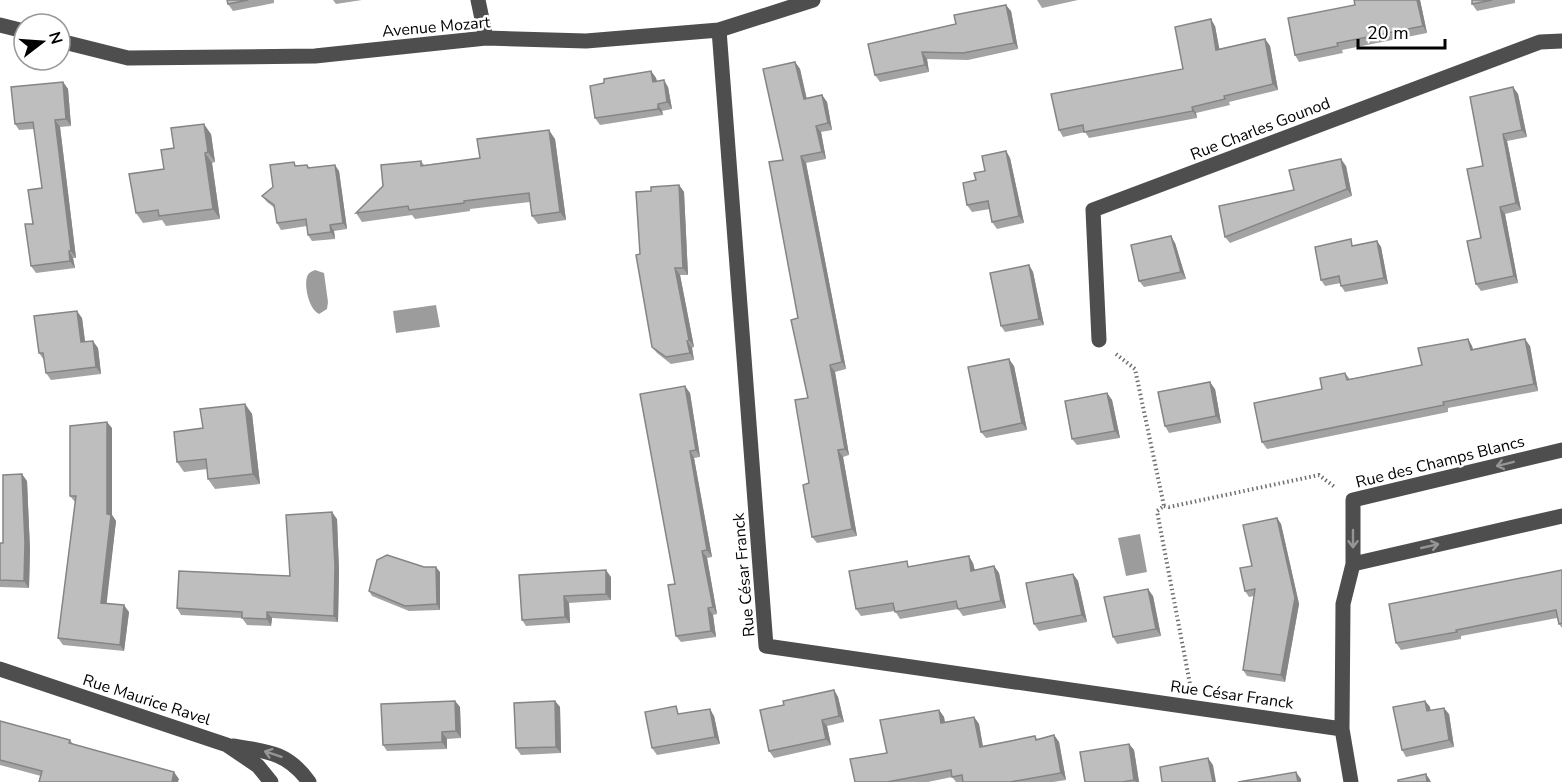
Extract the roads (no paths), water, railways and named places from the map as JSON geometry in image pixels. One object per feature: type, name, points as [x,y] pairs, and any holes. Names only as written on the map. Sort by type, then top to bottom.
[{"type":"street","points":[[478,0],[486,38]]},
{"type":"street","name":"Avenue Mozart","points":[[72,44],[128,58],[315,56],[486,38],[586,41],[719,30],[813,0]]},
{"type":"street","name":"Rue César Franck","points":[[719,30],[766,646],[1342,729]]},
{"type":"street","name":"Rue Charles Gounod","points":[[1099,340],[1093,210],[1540,42],[1562,40]]},
{"type":"street","name":"Rue des Champs Blancs","points":[[1351,782],[1342,729],[1343,604],[1353,564],[1353,500],[1562,450]]},
{"type":"street","points":[[1353,564],[1562,516]]},
{"type":"street","name":"Rue Maurice Ravel","points":[[0,669],[227,745],[258,766],[271,782]]},
{"type":"street","points":[[227,745],[280,755],[290,761],[309,782]]}]
